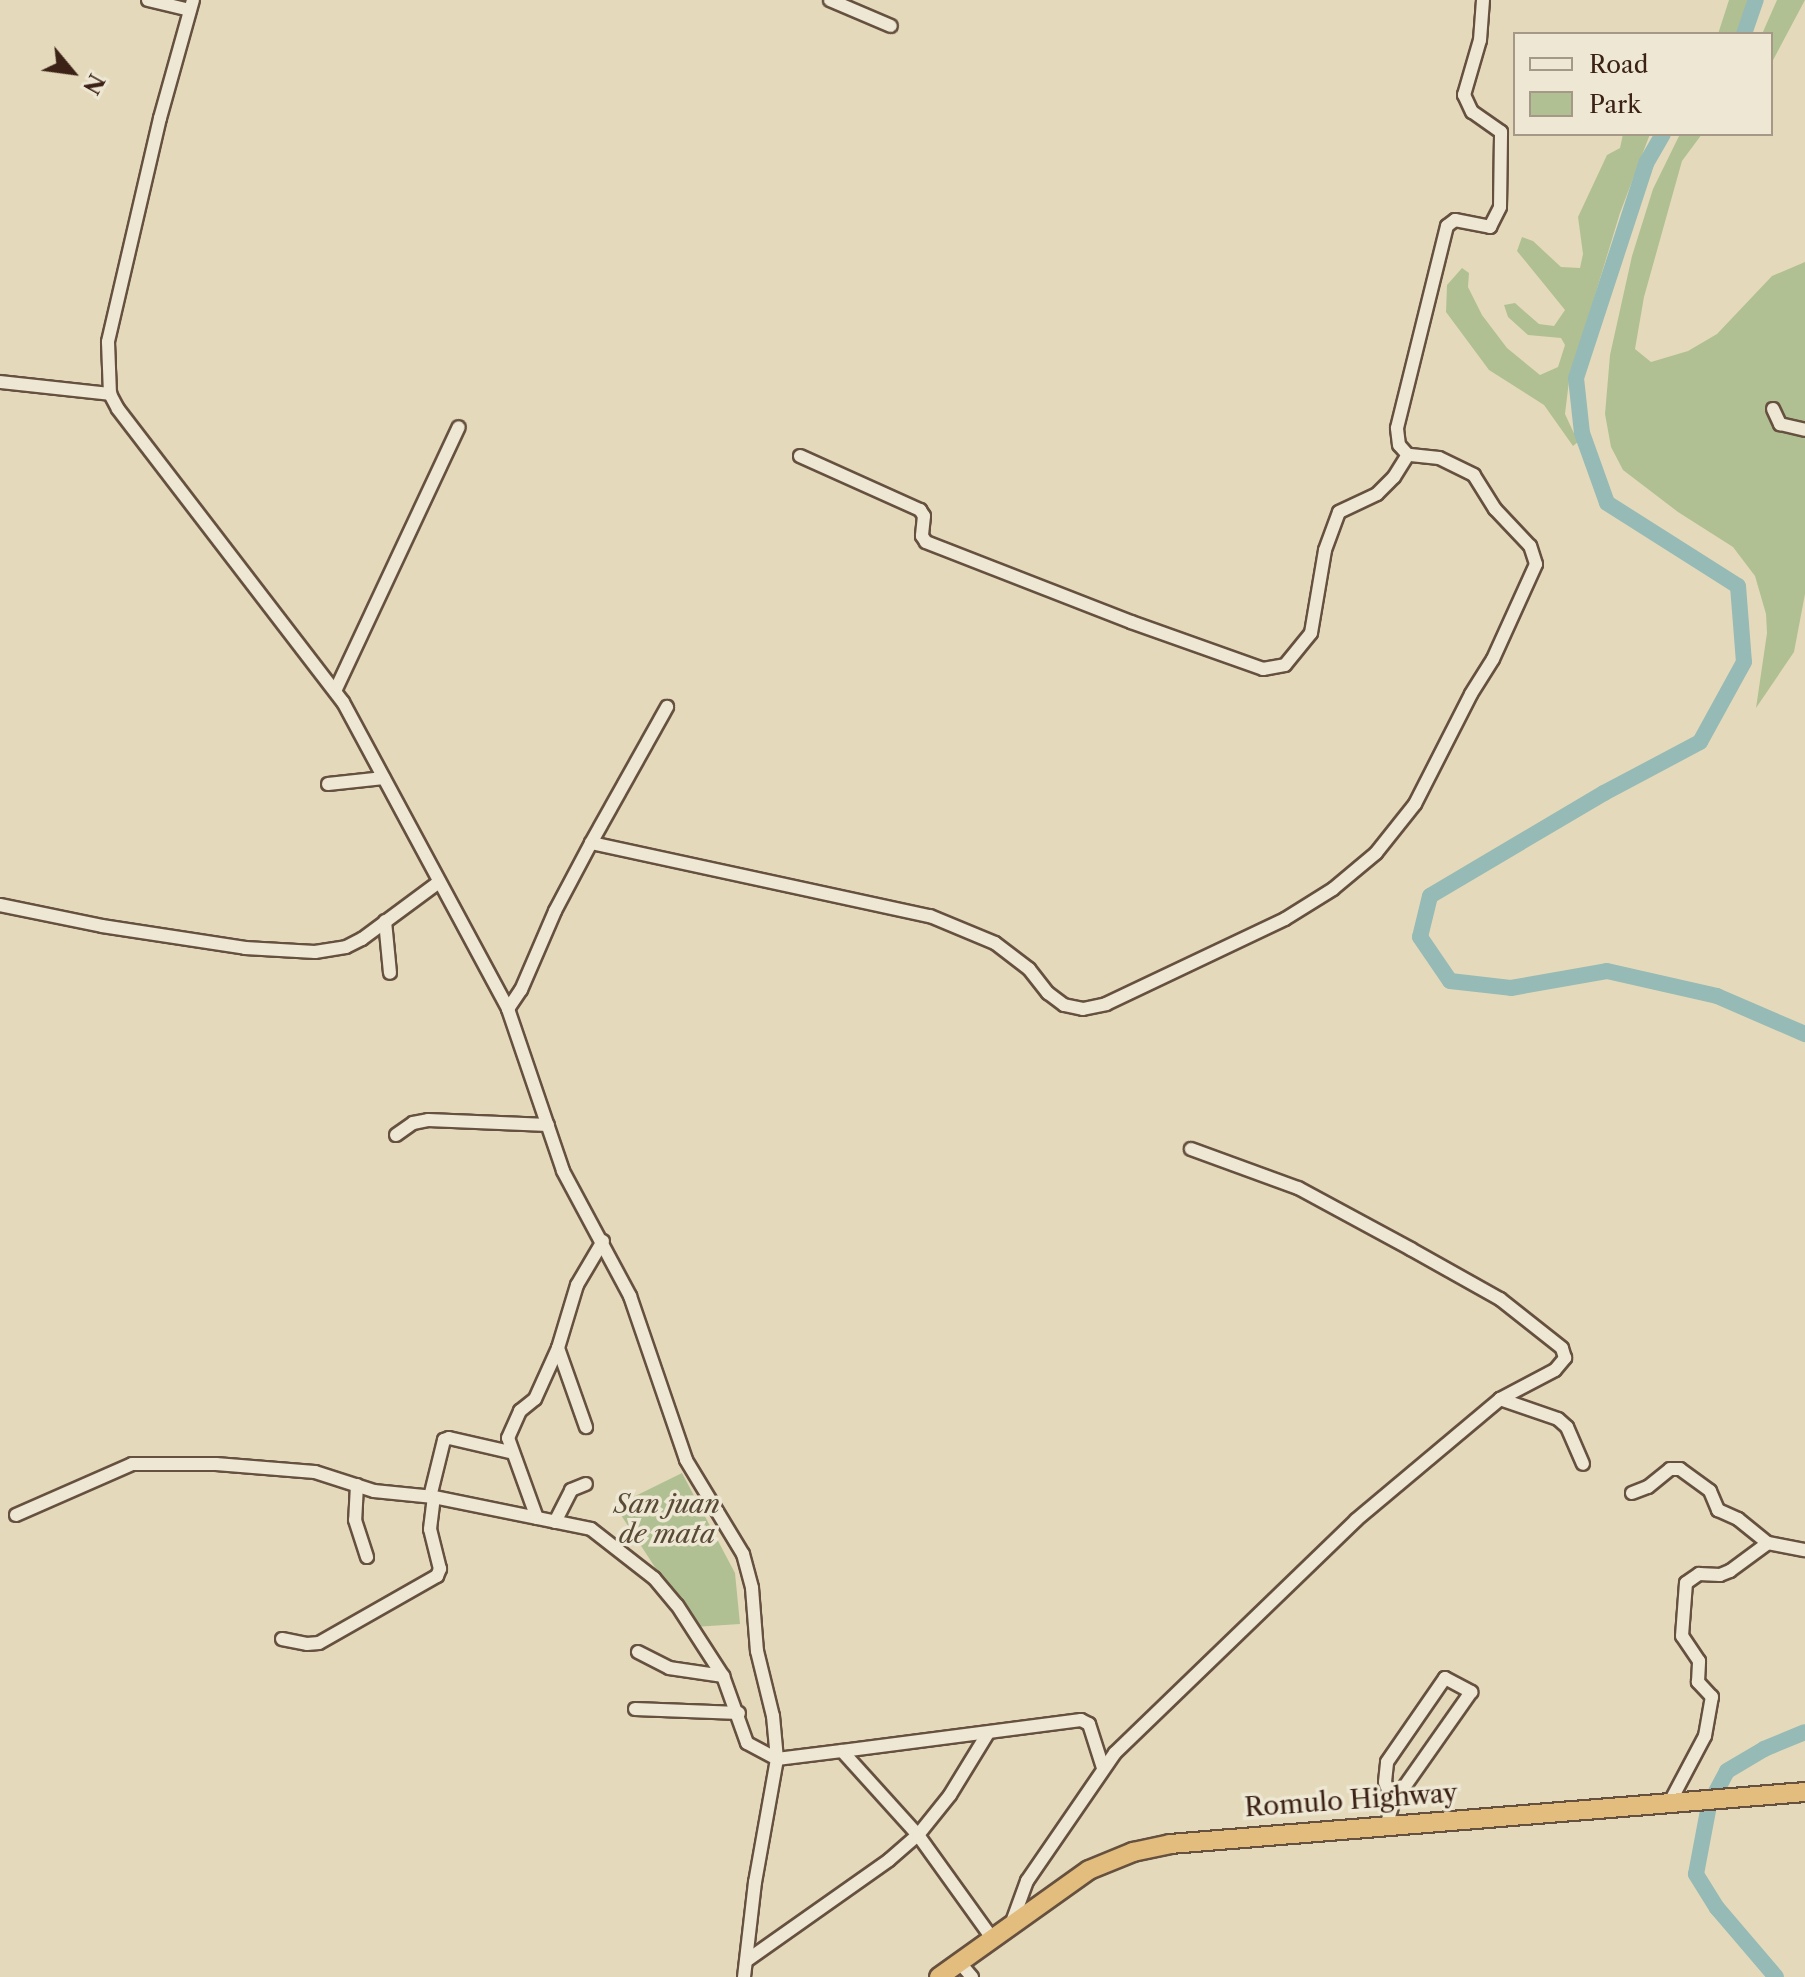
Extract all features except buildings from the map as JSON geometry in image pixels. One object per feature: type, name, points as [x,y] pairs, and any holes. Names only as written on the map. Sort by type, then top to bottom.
[{"type":"highway","name":"Romulo Highway","points":[[939,1977],[1089,1870],[1133,1852],[1210,1838],[1805,1792]]},
{"type":"street","points":[[148,0],[192,5],[156,133],[108,342],[110,394],[118,409],[271,612],[336,689],[508,1009],[563,1171],[630,1296],[686,1460],[743,1554],[752,1588],[761,1674],[773,1716],[777,1759],[755,1882],[744,1977]]},
{"type":"street","points":[[830,0],[891,26]]},
{"type":"street","points":[[591,843],[930,916],[995,943],[1029,969],[1048,993],[1064,1005],[1091,1009],[1285,919],[1356,872],[1406,818],[1493,659],[1535,570],[1530,546],[1495,509],[1474,475],[1439,458],[1408,455],[1399,445],[1400,410],[1447,226],[1455,220],[1490,227],[1500,207],[1501,132],[1472,112],[1464,95],[1480,40],[1483,0]]},
{"type":"street","points":[[0,382],[110,394]]},
{"type":"street","points":[[1773,409],[1780,424],[1805,430]]},
{"type":"street","points":[[336,689],[459,427]]},
{"type":"street","points":[[800,456],[920,510],[924,516],[922,536],[926,542],[1131,622],[1263,669],[1285,665],[1311,633],[1325,550],[1339,512],[1377,494],[1394,477],[1408,455]]},
{"type":"street","points":[[508,1009],[521,990],[555,911],[667,707]]},
{"type":"street","points":[[328,784],[384,778]]},
{"type":"street","points":[[0,905],[102,926],[266,950],[331,951],[362,939],[439,882]]},
{"type":"street","points":[[385,921],[390,973]]},
{"type":"street","points":[[396,1135],[413,1123],[428,1120],[548,1125]]},
{"type":"street","points":[[1012,1922],[1027,1881],[1103,1768],[1356,1520],[1500,1399],[1555,1370],[1565,1358],[1562,1348],[1500,1299],[1298,1188],[1191,1149]]},
{"type":"street","points":[[537,1518],[510,1452],[509,1433],[520,1411],[535,1399],[558,1348],[577,1285],[603,1241]]},
{"type":"street","points":[[558,1348],[586,1427]]},
{"type":"street","points":[[1500,1399],[1558,1419],[1567,1427],[1583,1464]]},
{"type":"street","points":[[282,1639],[319,1643],[437,1576],[440,1569],[430,1529],[432,1497],[444,1440],[449,1438],[510,1452]]},
{"type":"street","points":[[16,1515],[139,1463],[300,1470],[374,1491],[432,1497],[591,1529],[654,1578],[677,1605],[723,1676],[739,1713],[739,1728],[747,1743],[777,1759],[1084,1721],[1089,1724],[1103,1768]]},
{"type":"street","points":[[1632,1493],[1648,1487],[1670,1469],[1680,1469],[1710,1491],[1718,1510],[1738,1519],[1768,1543],[1805,1550]]},
{"type":"street","points":[[555,1522],[571,1490],[586,1484]]},
{"type":"street","points":[[357,1485],[355,1520],[367,1557]]},
{"type":"street","points":[[1675,1802],[1705,1736],[1712,1697],[1698,1682],[1699,1661],[1682,1636],[1686,1583],[1699,1574],[1720,1575],[1730,1571],[1768,1543]]},
{"type":"street","points":[[638,1652],[669,1668],[723,1676]]},
{"type":"street","points":[[1387,1823],[1393,1803],[1471,1692],[1440,1674],[1394,1749],[1384,1773],[1393,1803]]},
{"type":"street","points":[[635,1709],[739,1713]]},
{"type":"street","points":[[746,1961],[889,1860],[918,1835],[950,1795],[988,1733]]},
{"type":"street","points":[[842,1751],[918,1835],[992,1938]]},
{"type":"street","points":[[1384,1773],[1404,1786]]},
{"type":"street","points":[[959,1962],[972,1977]]},
{"type":"green space","points":[[1729,0],[1749,0],[1739,32],[1719,32]]},
{"type":"green space","points":[[1777,0],[1805,0],[1773,60],[1773,32],[1763,32]]},
{"type":"green space","points":[[1623,136],[1649,136],[1620,213],[1569,381],[1565,414],[1578,442],[1573,446],[1544,405],[1489,370],[1446,312],[1447,285],[1462,268],[1469,273],[1468,287],[1482,315],[1507,348],[1540,375],[1558,367],[1565,345],[1561,338],[1528,335],[1508,317],[1504,305],[1515,303],[1539,324],[1554,326],[1565,310],[1517,251],[1522,237],[1533,241],[1561,267],[1580,268],[1583,254],[1578,217],[1607,155],[1620,148]]},
{"type":"green space","points":[[1679,136],[1701,136],[1682,161],[1644,297],[1635,349],[1651,362],[1688,351],[1717,334],[1772,276],[1805,262],[1805,594],[1794,652],[1756,708],[1767,633],[1766,614],[1755,576],[1733,547],[1678,512],[1623,470],[1611,447],[1605,414],[1610,355],[1632,256],[1653,189]]},
{"type":"green space","name":"San juan de mata","points":[[682,1473],[735,1573],[740,1624],[694,1627],[615,1506]]},
{"type":"waterway","points":[[1745,32],[1756,0]]},
{"type":"waterway","points":[[1662,136],[1646,164],[1576,378],[1582,433],[1607,503],[1738,586],[1744,662],[1700,742],[1604,793],[1430,896],[1420,937],[1450,981],[1511,988],[1607,971],[1717,996],[1805,1034]]},
{"type":"waterway","points":[[1776,1977],[1717,1908],[1696,1874],[1709,1805],[1727,1771],[1764,1749],[1805,1732]]}]
